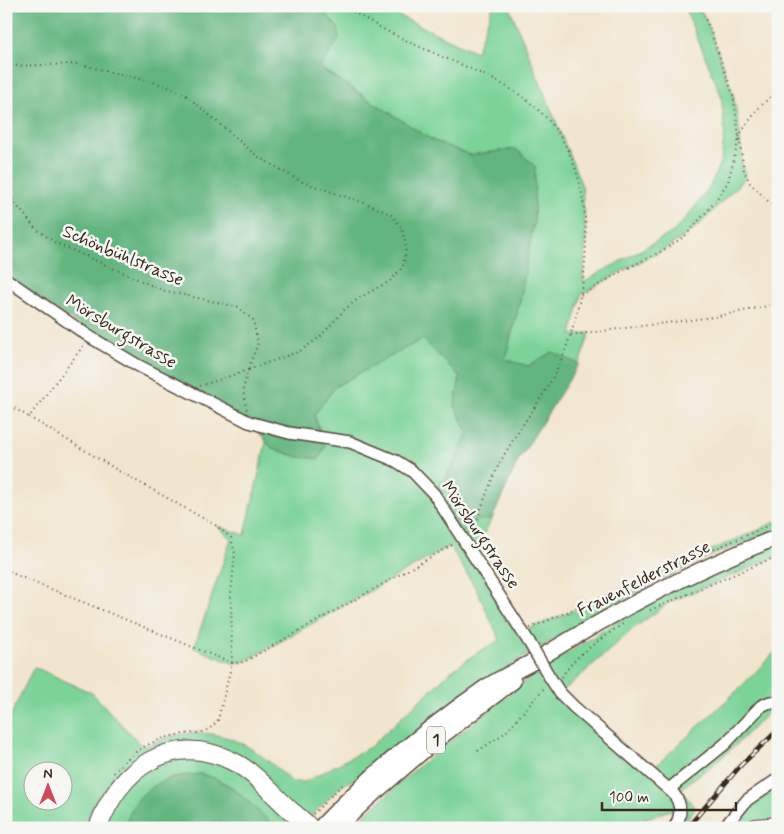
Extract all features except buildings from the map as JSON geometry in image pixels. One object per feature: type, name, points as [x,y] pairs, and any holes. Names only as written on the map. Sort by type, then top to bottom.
[{"type":"highway","points":[[98,828],[113,796],[124,780],[134,771],[161,756],[193,751],[218,755],[243,767],[310,828]]},
{"type":"highway","points":[[111,828],[114,814],[121,800],[138,780],[160,767],[176,762],[189,761],[211,763],[234,772],[292,828]]},
{"type":"highway","points":[[756,828],[778,826]]},
{"type":"main road","name":"Frauenfelderstrasse","points":[[320,828],[373,776],[432,726],[485,688],[589,627],[647,596],[717,562],[778,537]]},
{"type":"main road","name":"Frauenfelderstrasse","points":[[337,828],[424,750],[511,682],[532,662]]},
{"type":"street","name":"Mörsburgstrasse","points":[[6,279],[90,337],[138,366],[249,422],[289,433],[350,442],[396,461],[412,471],[434,494],[560,693],[676,796],[680,806],[680,816],[674,828]]},
{"type":"street","points":[[669,788],[725,744],[761,706],[770,702],[778,704]]},
{"type":"street","points":[[724,828],[748,800],[778,779]]},
{"type":"path","points":[[6,568],[14,574],[232,663],[244,662],[463,539],[476,523],[489,487],[504,455],[549,385],[571,335],[580,295],[586,236],[583,192],[577,170],[570,155],[549,121],[532,104],[500,83],[392,34],[370,23],[345,6]]},
{"type":"path","points":[[699,6],[709,27],[733,94],[740,134],[742,164],[746,177],[757,191],[778,211]]},
{"type":"path","points":[[6,66],[78,64],[165,85],[187,96],[257,156],[300,181],[370,205],[392,215],[402,229],[406,247],[403,267],[390,282],[359,298],[345,308],[319,338],[300,351],[186,391]]},
{"type":"path","points":[[580,295],[662,251],[685,236],[705,214],[728,182],[740,134],[753,115],[778,89]]},
{"type":"path","name":"Schönbühlstrasse","points":[[6,192],[35,228],[54,242],[162,290],[238,307],[252,320],[258,343],[243,390],[249,422]]},
{"type":"path","points":[[571,335],[705,318],[778,304]]},
{"type":"path","points":[[29,417],[90,337]]},
{"type":"path","points":[[6,403],[119,471],[217,526],[231,538],[235,552],[231,594],[232,663]]},
{"type":"path","points":[[522,631],[566,614],[778,520]]},
{"type":"path","points":[[563,675],[582,655],[623,624]]},
{"type":"path","points":[[478,751],[506,732],[550,678]]},
{"type":"green space","points":[[6,6],[319,6],[338,28],[339,39],[320,68],[432,140],[470,155],[516,149],[535,166],[534,221],[520,301],[505,359],[528,366],[552,352],[579,364],[518,461],[492,519],[477,520],[472,530],[463,539],[434,494],[453,465],[468,432],[455,406],[460,377],[423,339],[336,386],[314,415],[325,447],[319,459],[298,457],[272,448],[249,422],[186,391],[6,279]]},
{"type":"green space","points":[[319,6],[381,6],[476,52],[493,6],[509,6],[582,186],[586,236],[583,282],[673,232],[689,215],[710,186],[721,160],[725,133],[721,95],[684,6],[699,6],[709,27],[733,94],[740,134],[742,164],[746,177],[702,222],[685,236],[662,251],[622,271],[581,295],[571,335],[590,333],[579,364],[552,352],[528,366],[505,360],[520,301],[534,221],[535,166],[516,149],[470,155],[432,140],[320,68],[337,28]]},
{"type":"green space","points":[[423,338],[460,377],[455,406],[468,432],[453,465],[434,494],[463,539],[472,530],[477,520],[492,519],[473,553],[522,631],[561,616],[778,520],[778,528],[706,558],[655,583],[597,614],[514,663],[370,771],[341,786],[299,828],[277,828],[232,787],[214,778],[200,774],[166,779],[125,828],[6,828],[6,725],[34,667],[92,693],[143,747],[176,735],[194,733],[226,737],[253,750],[292,782],[305,782],[370,747],[449,673],[478,652],[500,640],[476,589],[450,546],[244,662],[232,663],[194,648],[231,539],[217,526],[245,535],[266,442],[272,448],[298,457],[323,438],[314,415],[336,386]]},
{"type":"green space","points":[[778,544],[778,556],[670,602],[634,628],[561,693],[649,772],[739,689],[778,649],[778,692],[770,702],[778,707],[770,711],[723,757],[681,790],[695,808],[687,819],[672,821],[674,809],[646,818],[579,828],[350,828],[419,766],[532,676],[632,612],[701,576]]},
{"type":"green space","points":[[200,774],[214,778],[232,787],[277,828],[125,828],[136,803],[152,787],[174,778]]},
{"type":"green space","points":[[778,787],[778,828],[724,828],[734,814]]},
{"type":"railway","points":[[687,828],[741,765],[778,730]]}]
